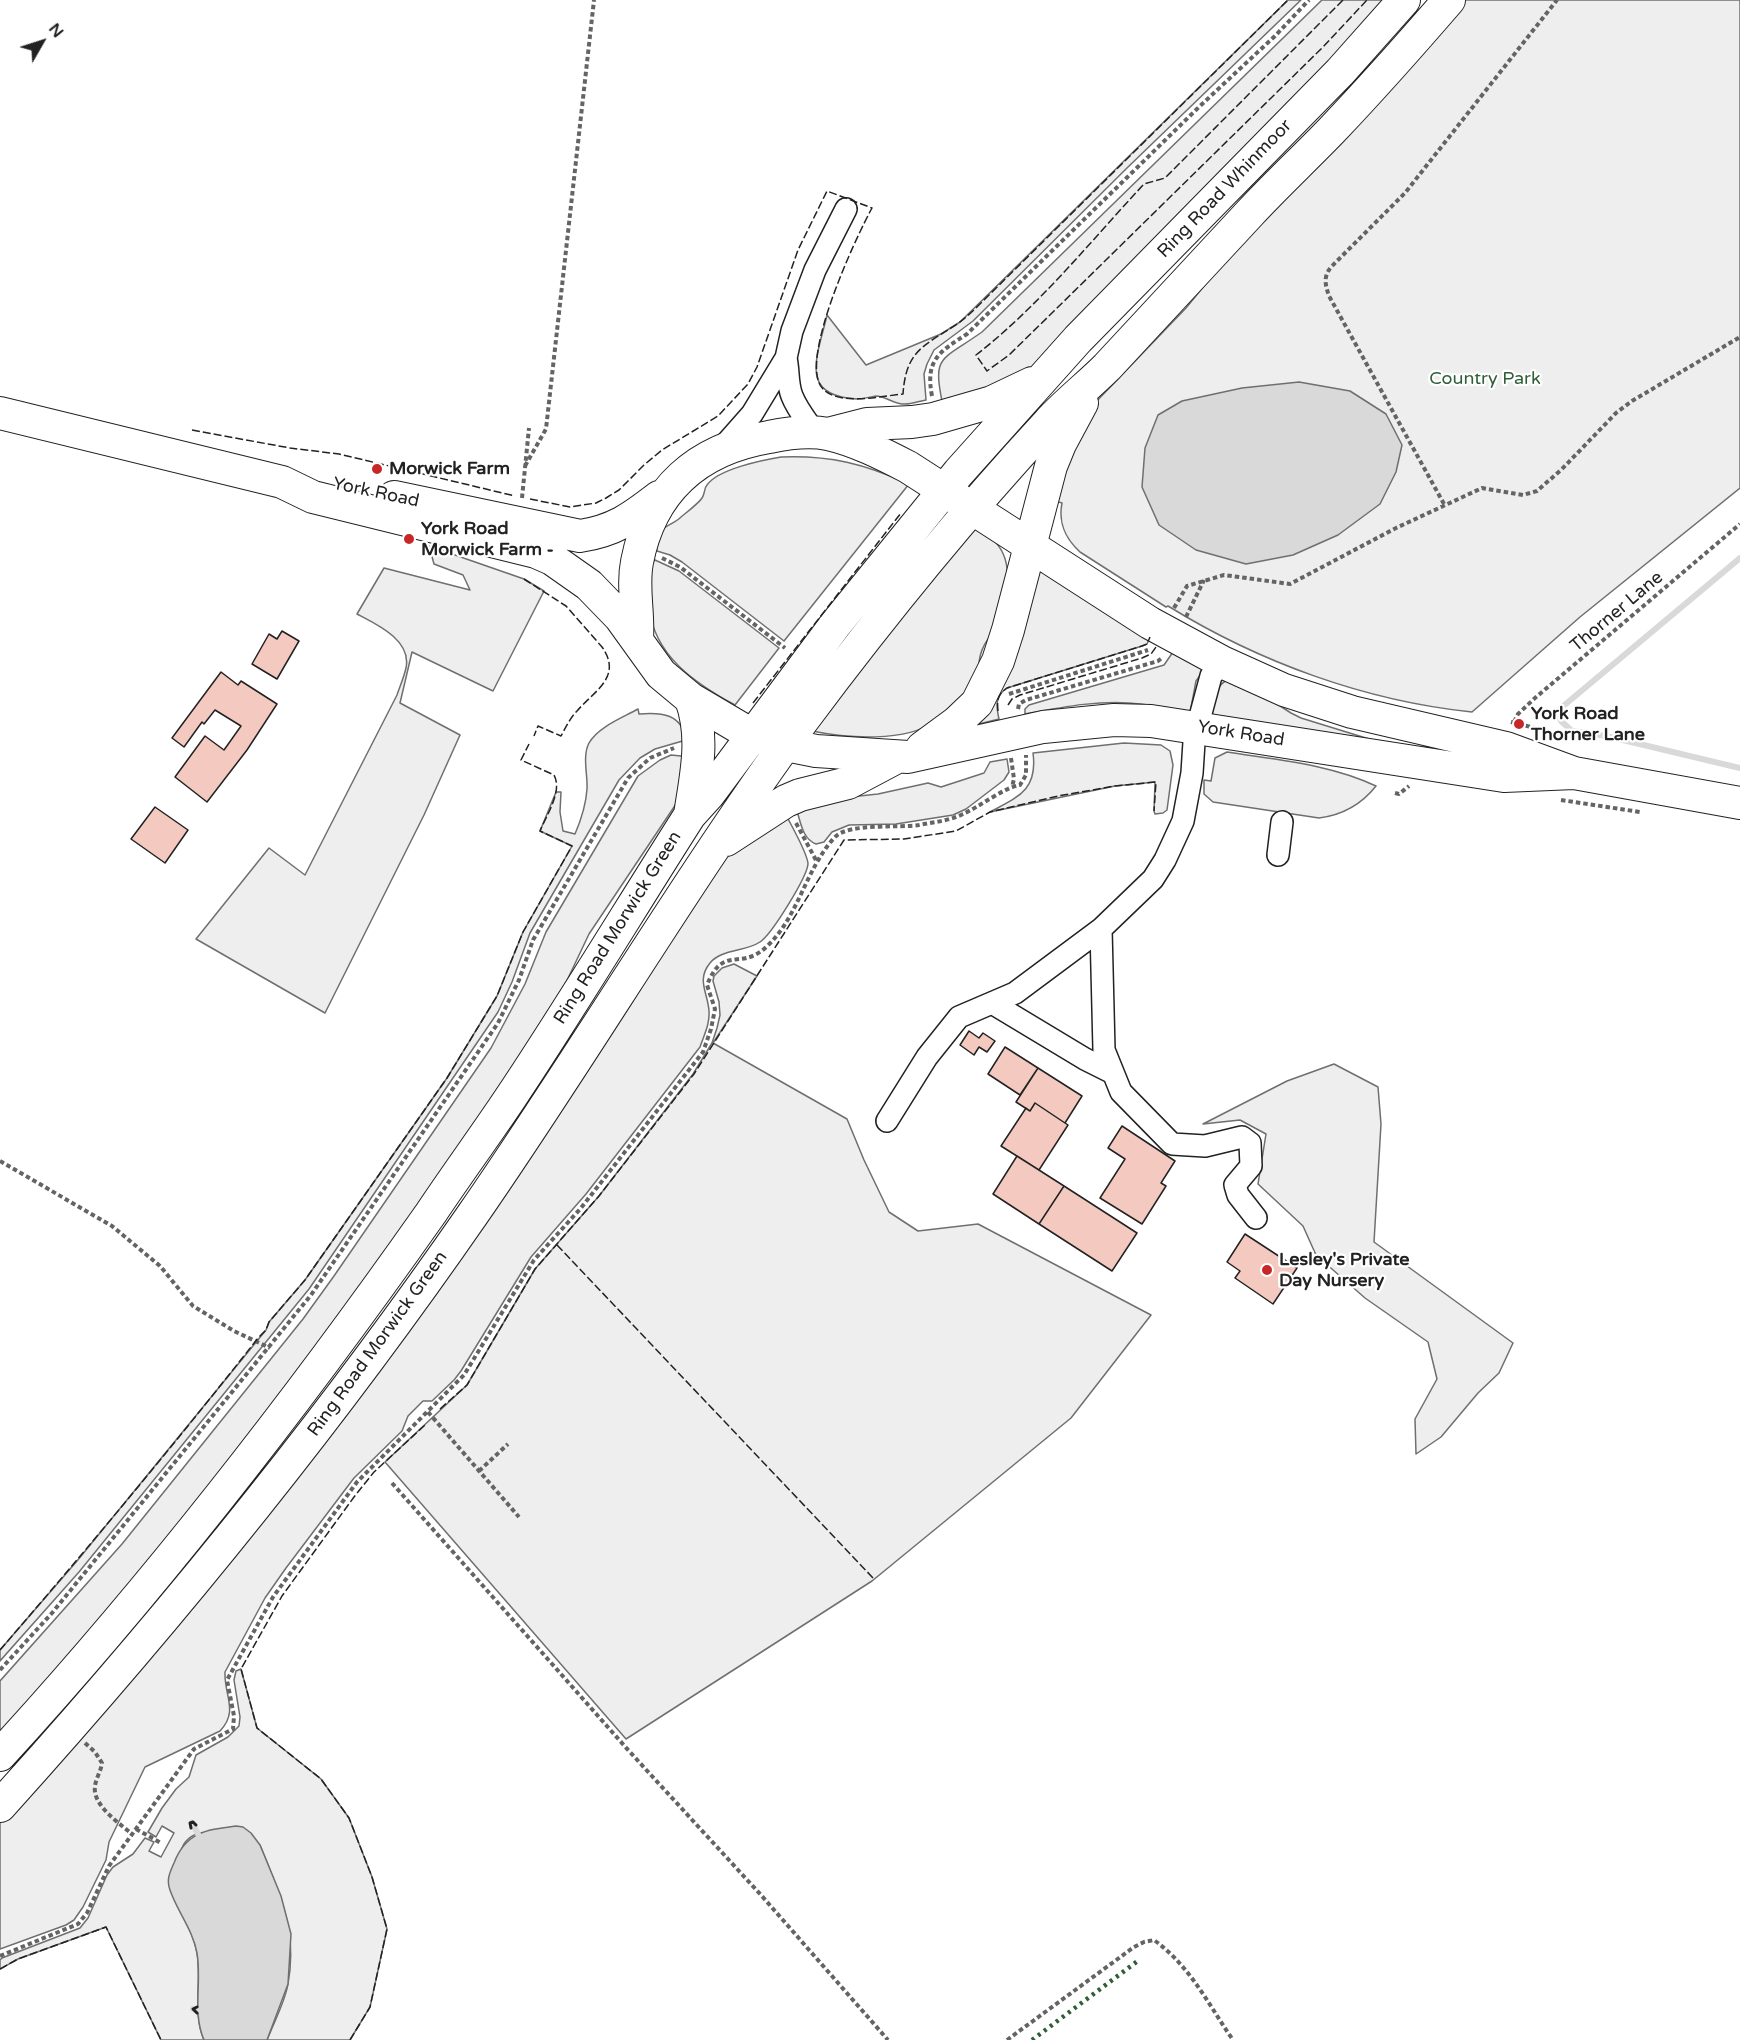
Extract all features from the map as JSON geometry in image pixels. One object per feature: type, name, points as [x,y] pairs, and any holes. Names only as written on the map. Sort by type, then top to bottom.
[{"type":"highway","name":"Ring Road Whinmoor","points":[[945,489],[1078,339],[1340,72],[1404,0]]},
{"type":"highway","name":"Ring Road Whinmoor","points":[[786,745],[887,612],[972,507],[1051,418],[1101,373],[1252,210],[1330,132],[1449,0]]},
{"type":"highway","name":"Ring Road Whinmoor","points":[[903,757],[941,735],[977,703],[1002,649],[1051,466],[1072,420],[1101,373]]},
{"type":"highway","name":"Ring Road Whinmoor","points":[[822,434],[867,424],[933,419],[992,402],[1045,377]]},
{"type":"highway","name":"York Road","points":[[0,413],[282,482],[313,497],[536,552],[552,559],[606,600],[661,674],[691,699],[752,735],[786,745],[816,751],[903,757],[1014,732],[1062,724],[1114,720],[1151,721],[1504,776],[1574,773]]},
{"type":"highway","points":[[637,639],[639,618],[635,590],[636,563],[652,515],[669,489],[690,469],[721,450],[773,436],[822,434]]},
{"type":"highway","name":"York Road","points":[[822,434],[883,454],[908,467],[1168,634],[1284,690],[1352,712],[1506,748],[1574,773],[1740,803]]},
{"type":"highway","name":"York Road","points":[[282,482],[315,481],[580,536],[600,533],[630,520],[669,489]]},
{"type":"highway","name":"Ring Road Morwick Green","points":[[0,1755],[49,1702],[176,1551],[253,1454],[381,1284],[511,1098],[690,815],[709,794],[835,625],[945,489]]},
{"type":"highway","name":"Ring Road Morwick Green","points":[[690,815],[699,748],[697,720],[691,699]]},
{"type":"highway","name":"Ring Road Morwick Green","points":[[0,1806],[183,1596],[323,1420],[472,1216],[610,1009],[712,849],[786,745]]},
{"type":"highway","name":"Ring Road Morwick Green","points":[[712,849],[786,801],[800,795],[848,783],[903,757]]},
{"type":"street","points":[[721,450],[752,414],[786,358],[792,331],[815,270],[846,209]]},
{"type":"street","points":[[786,358],[792,396],[822,434]]},
{"type":"street","points":[[888,1121],[927,1057],[959,1017],[1015,993],[1101,929],[1153,879],[1165,860],[1183,821],[1197,728],[1211,676],[1222,662]]},
{"type":"street","points":[[1278,855],[1282,822]]},
{"type":"street","points":[[1101,929],[1104,1050],[1121,1092],[1172,1144],[1205,1146],[1242,1137],[1250,1143],[1251,1166],[1236,1185],[1238,1195],[1256,1218]]},
{"type":"street","points":[[992,1003],[1113,1073]]},
{"type":"path","points":[[525,466],[546,429],[594,0]]},
{"type":"path","points":[[931,369],[940,352],[967,334],[1275,36],[1309,0]]},
{"type":"path","points":[[1444,504],[1329,296],[1325,279],[1332,266],[1405,193],[1557,0]]},
{"type":"path","points":[[1012,787],[1014,732],[1021,702],[1158,661],[1165,655],[1168,634],[1187,586],[1224,575],[1290,584],[1444,504],[1482,488],[1523,495],[1537,491],[1562,469],[1616,413],[1632,401],[1740,337]]},
{"type":"path","points":[[519,523],[529,428]]},
{"type":"path","name":"Thorner Lane","points":[[1514,722],[1518,714],[1535,699],[1740,524]]},
{"type":"path","points":[[657,556],[680,567],[785,648]]},
{"type":"path","points":[[1005,697],[1009,693],[1149,650],[1168,634],[1204,580]]},
{"type":"path","points":[[0,1956],[78,1924],[87,1913],[109,1866],[194,1749],[233,1729],[234,1716],[227,1680],[273,1597],[357,1482],[464,1375],[534,1260],[581,1208],[703,1052],[715,1009],[707,985],[713,969],[724,961],[748,958],[764,948],[786,921],[817,862],[835,837],[844,831],[903,827],[948,820],[1020,785],[1026,775],[1027,763],[1014,732]]},
{"type":"path","points":[[0,1670],[59,1605],[311,1295],[498,1023],[519,980],[533,940],[628,778],[650,758],[669,748],[679,748]]},
{"type":"path","points":[[1395,793],[1399,794],[1408,786],[1419,781]]},
{"type":"path","points":[[1558,800],[1649,814]]},
{"type":"path","points":[[794,820],[817,862]]},
{"type":"path","points":[[0,1161],[112,1226],[160,1266],[193,1306],[234,1331],[270,1348]]},
{"type":"path","points":[[428,1412],[519,1517]]},
{"type":"path","points":[[479,1471],[508,1444]]},
{"type":"path","points":[[392,1482],[888,2040]]},
{"type":"path","points":[[69,1729],[95,1752],[102,1763],[95,1784],[95,1793],[104,1809],[132,1834]]},
{"type":"path","points":[[136,1829],[161,1843]]},
{"type":"path","points":[[1007,2040],[1134,1947],[1144,1941],[1154,1940],[1167,1950],[1198,1984],[1233,2040]]},
{"type":"green space","points":[[1288,0],[1301,0],[973,321],[934,350],[924,374],[926,400],[903,404],[879,396],[857,399],[838,396],[826,390],[819,382],[816,371],[817,358],[827,315],[866,365],[941,334],[960,322]]},
{"type":"green space","points":[[1322,0],[1390,0],[1032,370],[944,411],[940,393],[939,369],[947,356],[982,332]]},
{"type":"green space","name":"Country Park","points":[[1461,0],[1740,0],[1740,488],[1580,617],[1472,712],[1392,699],[1353,688],[1314,676],[1239,645],[1168,606],[1166,607],[1080,552],[1064,530],[1061,517],[1062,503],[1052,500],[1092,406],[1186,308],[1253,226]]},
{"type":"green space","points":[[781,457],[847,462],[909,484],[784,641],[682,562],[657,551],[656,543],[659,532],[693,508],[713,479],[741,466]]},
{"type":"green space","points":[[973,527],[993,540],[1001,549],[1007,570],[1006,593],[999,627],[988,638],[982,650],[979,679],[935,721],[908,733],[858,737],[812,731]]},
{"type":"green space","points":[[429,546],[524,579],[544,591],[493,691],[412,652],[400,703],[460,735],[424,815],[325,1013],[196,939],[269,848],[305,875],[397,695],[406,668],[404,649],[398,641],[382,628],[357,614],[384,568],[470,590],[463,575],[434,564]]},
{"type":"green space","points":[[655,560],[679,571],[779,648],[735,705],[692,678],[668,654],[659,640],[649,607],[651,564]]},
{"type":"green space","points":[[1036,567],[1150,637],[1147,644],[1142,646],[1007,688],[1000,694],[997,702],[999,719],[975,725]]},
{"type":"green space","points":[[1173,652],[1204,670],[1196,681],[1190,713],[1140,704],[1112,702],[1068,706],[1025,714],[1025,709],[1029,705],[1164,665]]},
{"type":"green space","points":[[1227,680],[1249,686],[1301,718],[1382,743],[1212,716],[1217,691]]},
{"type":"green space","points":[[638,709],[639,714],[670,716],[684,731],[686,740],[655,749],[640,758],[619,780],[530,933],[498,1012],[309,1289],[79,1572],[0,1661],[0,1650],[77,1561],[305,1280],[447,1078],[497,996],[523,932],[572,846],[540,831],[556,792],[561,792],[560,812],[563,831],[575,834],[586,801],[586,754],[589,743],[598,732]]},
{"type":"green space","points":[[1124,743],[1161,745],[1170,751],[1173,765],[1167,810],[1163,813],[1155,814],[1154,811],[1155,782],[1115,786],[990,812],[1024,791],[1032,776],[1033,753]]},
{"type":"green space","points":[[1227,752],[1322,768],[1376,786],[1364,799],[1351,808],[1319,818],[1213,802],[1204,794],[1204,780],[1211,781],[1215,758]]},
{"type":"green space","points":[[671,755],[691,757],[684,790],[589,934],[553,1010],[428,1199],[244,1448],[0,1739],[0,1681],[122,1544],[303,1319],[491,1048],[525,984],[546,932],[638,776]]},
{"type":"green space","points":[[1007,759],[1009,772],[1004,780],[966,809],[953,815],[896,824],[849,825],[832,832],[824,842],[816,844],[808,839],[801,826],[797,811],[850,797],[878,794],[928,783],[941,787],[984,773],[990,762]]},
{"type":"green space","points":[[783,809],[805,852],[808,864],[806,871],[788,905],[760,942],[720,955],[706,969],[703,981],[709,1016],[700,1047],[586,1194],[531,1257],[454,1380],[432,1401],[423,1401],[408,1416],[402,1431],[354,1478],[286,1568],[265,1598],[225,1672],[230,1710],[226,1724],[220,1731],[145,1767],[109,1842],[106,1860],[83,1907],[74,1920],[0,1949],[0,1821],[159,1642],[725,852]]},
{"type":"green space","points":[[734,964],[757,976],[713,1043],[847,1119],[889,1212],[918,1231],[978,1224],[1151,1315],[1071,1418],[872,1581],[626,1739],[385,1462],[467,1385],[535,1269],[599,1196],[693,1074],[712,1043],[720,1015],[714,976],[722,968]]},
{"type":"green space","points":[[1334,1064],[1378,1087],[1381,1124],[1374,1242],[1513,1343],[1499,1373],[1478,1393],[1441,1437],[1416,1454],[1415,1419],[1437,1379],[1428,1342],[1365,1298],[1316,1255],[1303,1226],[1258,1184],[1266,1134],[1240,1120],[1203,1124],[1287,1081]]},
{"type":"green space","points":[[241,1669],[257,1728],[321,1779],[349,1818],[372,1877],[387,1929],[370,2007],[350,2040],[267,2040],[287,1991],[291,1947],[289,1929],[280,1896],[260,1845],[220,1833],[199,1833],[184,1844],[170,1889],[189,1928],[197,1953],[198,2008],[200,2029],[204,2040],[161,2040],[106,1927],[18,1959],[0,1969],[2,1958],[80,1928],[88,1918],[107,1875],[113,1867],[133,1854],[145,1838],[154,1842],[149,1851],[161,1857],[174,1833],[162,1826],[156,1837],[148,1832],[176,1789],[189,1777],[196,1755],[228,1737],[239,1726],[240,1717],[234,1680],[236,1671]]},
{"type":"shaded area","points":[[1299,382],[1350,391],[1386,414],[1402,445],[1396,472],[1380,504],[1338,535],[1293,555],[1246,564],[1196,550],[1159,525],[1142,487],[1145,448],[1158,415],[1182,401],[1242,388]]},
{"type":"shaded area","points":[[243,1827],[251,1833],[260,1845],[281,1896],[291,1934],[288,1984],[267,2040],[204,2040],[200,2029],[198,2008],[197,1953],[192,1936],[173,1898],[168,1879],[179,1853],[191,1839],[206,1831]]},
{"type":"building","points":[[282,631],[299,641],[277,679],[252,664],[269,634],[277,639]]},
{"type":"building","points":[[221,672],[238,685],[241,681],[277,704],[247,750],[207,802],[175,777],[205,736],[224,750],[241,726],[215,710],[204,724],[202,722],[184,747],[172,738]]},
{"type":"building","points":[[155,807],[188,830],[165,863],[131,839]]},
{"type":"building","points":[[969,1031],[979,1038],[983,1033],[995,1041],[987,1052],[979,1047],[974,1055],[960,1045]]},
{"type":"building","points":[[1005,1047],[1038,1068],[1020,1095],[988,1074]]},
{"type":"building","points":[[1038,1068],[1082,1096],[1065,1123],[1035,1103],[1030,1111],[1016,1102]]},
{"type":"building","points":[[1035,1103],[1068,1125],[1039,1170],[1001,1146],[1026,1108],[1030,1111]]},
{"type":"building","points":[[1122,1126],[1175,1161],[1161,1183],[1166,1186],[1142,1224],[1100,1198],[1125,1159],[1108,1148]]},
{"type":"building","points":[[1017,1156],[1064,1186],[1039,1224],[993,1194]]},
{"type":"building","points":[[1064,1186],[1137,1233],[1112,1271],[1039,1224]]},
{"type":"building","name":"Lesley's Private Day Nursery","points":[[1245,1234],[1297,1268],[1273,1304],[1235,1278],[1240,1271],[1227,1262]]},
{"type":"waterway","points":[[1555,713],[1740,558]]},
{"type":"waterway","points":[[1558,712],[1561,721],[1572,731],[1606,736],[1740,768]]},
{"type":"waterway","points":[[192,1823],[198,1834]]},
{"type":"waterway","points":[[193,2009],[197,2010]]},
{"type":"hedge","points":[[1032,2040],[1139,1960]]},
{"type":"fence","points":[[530,499],[570,507],[596,503],[619,490],[662,450],[718,416],[748,384],[757,367],[798,250],[827,191],[872,208],[832,300],[817,354],[817,375],[823,389],[839,397],[861,399],[903,394],[908,368],[919,351],[975,309],[1288,0]]},
{"type":"fence","points":[[1343,0],[1165,178],[1144,184],[1042,295],[976,355],[987,371],[1009,355],[1323,47],[1367,0]]},
{"type":"fence","points":[[192,430],[290,448],[339,454],[515,496]]},
{"type":"fence","points":[[753,703],[901,513]]},
{"type":"fence","points":[[524,579],[566,606],[602,647],[608,658],[609,667],[604,683],[575,714],[561,736],[538,726],[534,736]]},
{"type":"fence","points":[[998,711],[998,698],[1007,688],[1142,646],[1147,644],[1150,637]]},
{"type":"fence","points":[[1008,705],[1012,699],[1020,695],[1142,658],[1151,654],[1156,647]]},
{"type":"fence","points":[[0,1650],[131,1496],[305,1280],[447,1078],[497,996],[523,932],[572,846],[540,831],[555,796],[556,781],[554,775],[521,760],[529,744]]},
{"type":"fence","points":[[440,1409],[467,1385],[535,1269],[599,1196],[694,1074],[844,840],[904,839],[956,831],[990,812],[1058,796],[1115,786],[1156,782],[1154,811]]},
{"type":"fence","points":[[557,1245],[874,1579]]},
{"type":"fence","points":[[350,2040],[370,2007],[387,1929],[372,1877],[349,1818],[321,1779],[257,1728],[241,1669],[282,1596],[354,1497],[374,1472],[425,1425]]},
{"type":"fence","points":[[0,1969],[18,1959],[106,1927],[161,2040]]},
{"type":"wall","points":[[191,1828],[190,1823],[193,1822],[196,1825]]},
{"type":"wall","points":[[197,2007],[193,2009],[197,2013]]},
{"type":"place","name":"Morwick Farm","points":[[377,469]]},
{"type":"place","name":"York Road Morwick Farm -","points":[[409,539]]},
{"type":"place","name":"York Road Thorner Lane","points":[[1519,724]]},
{"type":"place","name":"Lesley's Private Day Nursery","points":[[1267,1270]]}]
